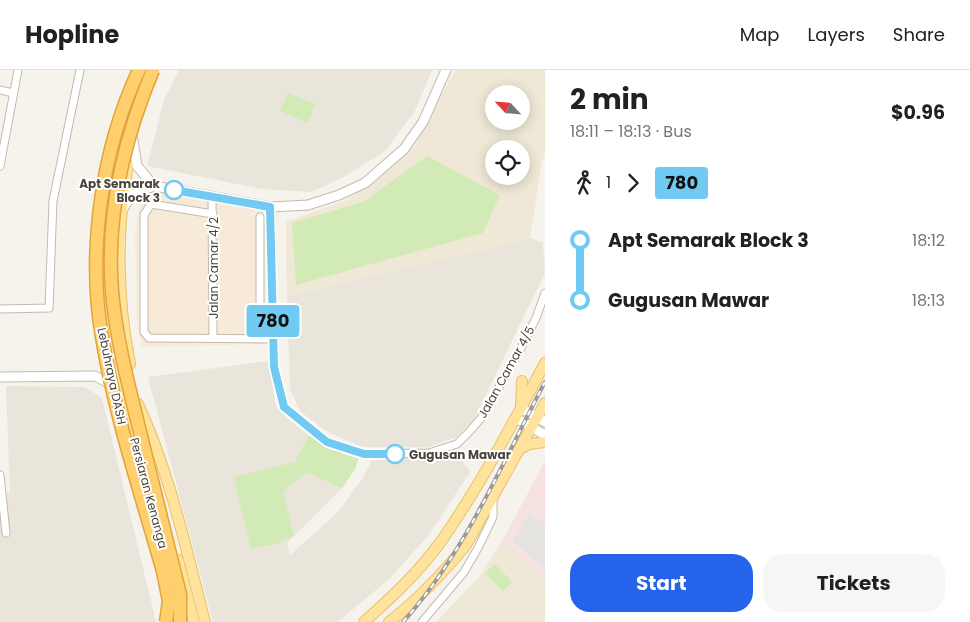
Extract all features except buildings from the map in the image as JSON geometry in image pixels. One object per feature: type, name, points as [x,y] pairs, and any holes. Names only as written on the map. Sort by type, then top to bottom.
[{"type":"highway","name":"Lebuhraya DASH","points":[[139,70],[127,95],[112,147],[97,247],[98,289],[102,335],[114,395],[163,571],[169,601],[166,622]]},
{"type":"highway","name":"Lebuhraya DASH","points":[[153,70],[141,98],[124,154],[112,246],[112,290],[117,337],[180,594],[182,622]]},
{"type":"main road","name":"Persiaran Kenanga","points":[[146,70],[124,130],[112,181],[105,251],[106,305],[112,344],[124,396],[182,622]]},
{"type":"main road","name":"Persiaran Kenanga","points":[[159,70],[133,140],[122,212],[120,244],[121,302],[128,355],[138,404],[194,622]]},
{"type":"main road","points":[[364,622],[396,593],[441,541],[516,418],[545,363]]},
{"type":"main road","points":[[521,408],[522,381]]},
{"type":"main road","points":[[389,622],[405,610],[466,545],[532,427],[541,420],[545,403]]},
{"type":"main road","points":[[138,404],[151,431],[179,522],[205,622]]},
{"type":"main road","points":[[519,450],[529,444],[545,442]]},
{"type":"street","points":[[0,166],[18,70]]},
{"type":"street","points":[[0,309],[49,308],[53,201],[80,70]]},
{"type":"street","points":[[122,212],[132,194],[154,186],[270,207],[308,205],[339,195],[365,183],[404,149],[423,122],[446,70]]},
{"type":"street","points":[[0,90],[13,93]]},
{"type":"street","points":[[133,140],[137,166],[154,186]]},
{"type":"street","name":"Jalan Camar 4/2","points":[[212,197],[213,338]]},
{"type":"street","points":[[212,214],[152,204],[146,208],[144,215],[144,332],[149,338],[274,339]]},
{"type":"street","name":"Jalan Camar 4/5","points":[[270,207],[274,367],[284,407],[327,442],[364,454],[429,453],[456,444],[482,417],[519,352],[536,318],[545,292]]},
{"type":"street","points":[[260,217],[260,339]]},
{"type":"street","points":[[95,376],[108,364],[112,344]]},
{"type":"street","points":[[0,377],[95,376],[112,384],[124,396]]},
{"type":"street","points":[[521,408],[541,420]]},
{"type":"street","points":[[516,418],[545,435]]},
{"type":"street","points":[[0,475],[6,533]]},
{"type":"street","points":[[422,622],[464,572],[478,548],[493,517],[493,496]]},
{"type":"shaded area","points":[[179,70],[432,70],[415,111],[385,151],[344,177],[311,192],[262,189],[147,166],[164,100]]},
{"type":"shaded area","points":[[455,70],[545,70],[545,157],[542,161],[530,238],[287,296],[286,222],[344,201],[379,178],[415,146]]},
{"type":"shaded area","points":[[152,192],[264,212],[264,344],[142,347],[137,321],[135,233],[141,198]]},
{"type":"shaded area","points":[[530,238],[543,243],[545,273],[474,419],[457,437],[429,447],[362,447],[326,431],[300,411],[290,389],[287,296]]},
{"type":"shaded area","points":[[268,361],[276,407],[290,421],[324,447],[358,459],[355,469],[342,488],[287,543],[290,555],[338,512],[362,479],[372,460],[436,456],[455,450],[470,472],[428,536],[389,579],[338,622],[213,622],[148,377]]},
{"type":"shaded area","points":[[6,386],[85,387],[102,398],[156,622],[0,622],[0,494],[10,493]]},
{"type":"shaded area","points":[[545,461],[545,581],[501,543]]},
{"type":"shaded area","points":[[529,513],[545,523],[545,569],[513,542]]},
{"type":"shaded area","points":[[501,543],[545,581],[545,622],[436,622],[478,578]]},
{"type":"green space","points":[[288,93],[315,104],[308,123],[280,111]]},
{"type":"green space","points":[[427,156],[500,195],[483,233],[296,285],[292,223],[363,202]]},
{"type":"green space","points":[[309,435],[324,447],[358,459],[355,469],[342,488],[306,472],[283,492],[294,535],[279,543],[251,549],[234,477],[295,462]]},
{"type":"green space","points":[[495,564],[512,582],[503,591],[485,573]]},
{"type":"railway","points":[[403,622],[425,595],[464,537],[545,382]]},
{"type":"bus line","name":"780","points":[[174,190],[270,207],[274,367],[284,407],[304,426],[327,442],[364,454],[395,454]]},
{"type":"place","name":"Apt Semarak Block 3","points":[[174,190]]},
{"type":"place","name":"Gugusan Mawar","points":[[395,454]]}]
